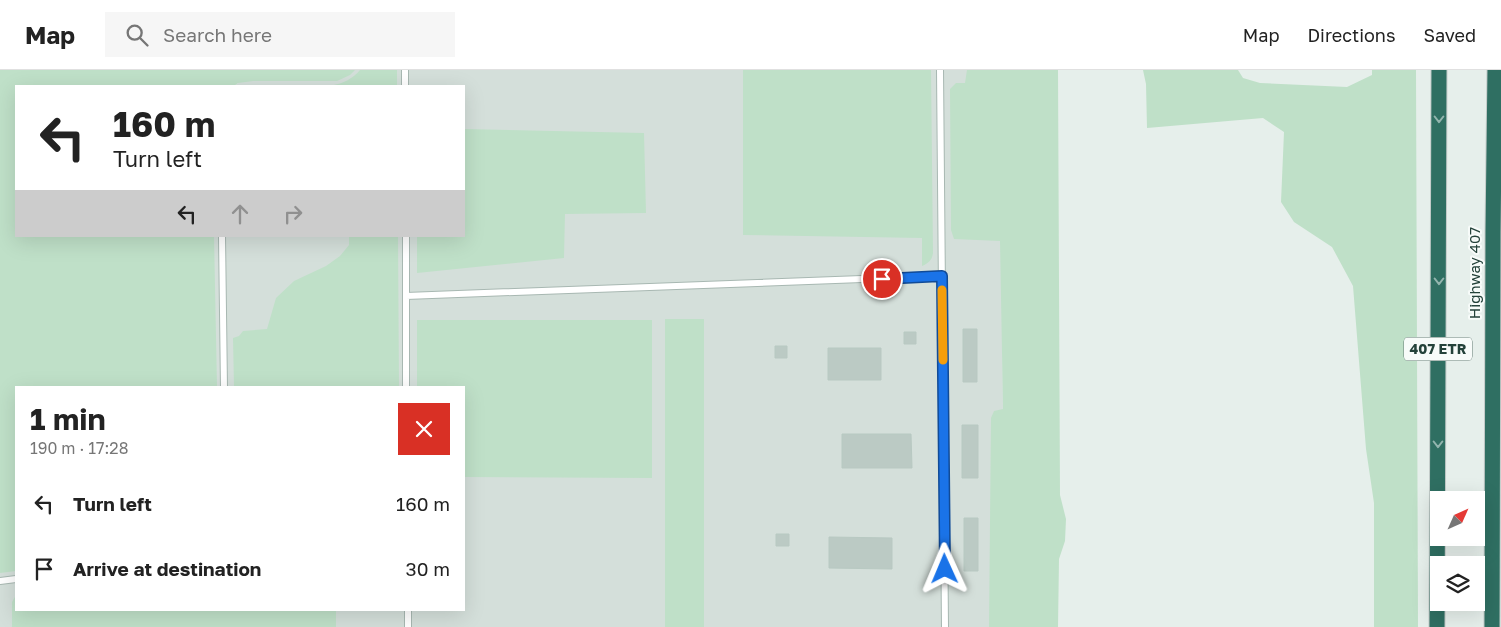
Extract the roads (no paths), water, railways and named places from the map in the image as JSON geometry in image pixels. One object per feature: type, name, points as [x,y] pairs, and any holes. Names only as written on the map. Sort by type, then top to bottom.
[{"type":"highway","name":"407 ETR","points":[[1437,627],[1439,70]]},
{"type":"highway","name":"Highway 407","points":[[1492,627],[1495,70]]},
{"type":"lane","points":[[405,70],[405,85]]},
{"type":"lane","points":[[940,70],[945,627]]},
{"type":"lane","points":[[222,237],[224,386]]},
{"type":"lane","points":[[406,237],[406,386]]},
{"type":"lane","points":[[406,296],[942,276]]},
{"type":"lane","points":[[0,581],[15,579]]},
{"type":"lane","points":[[408,611],[408,627]]}]
